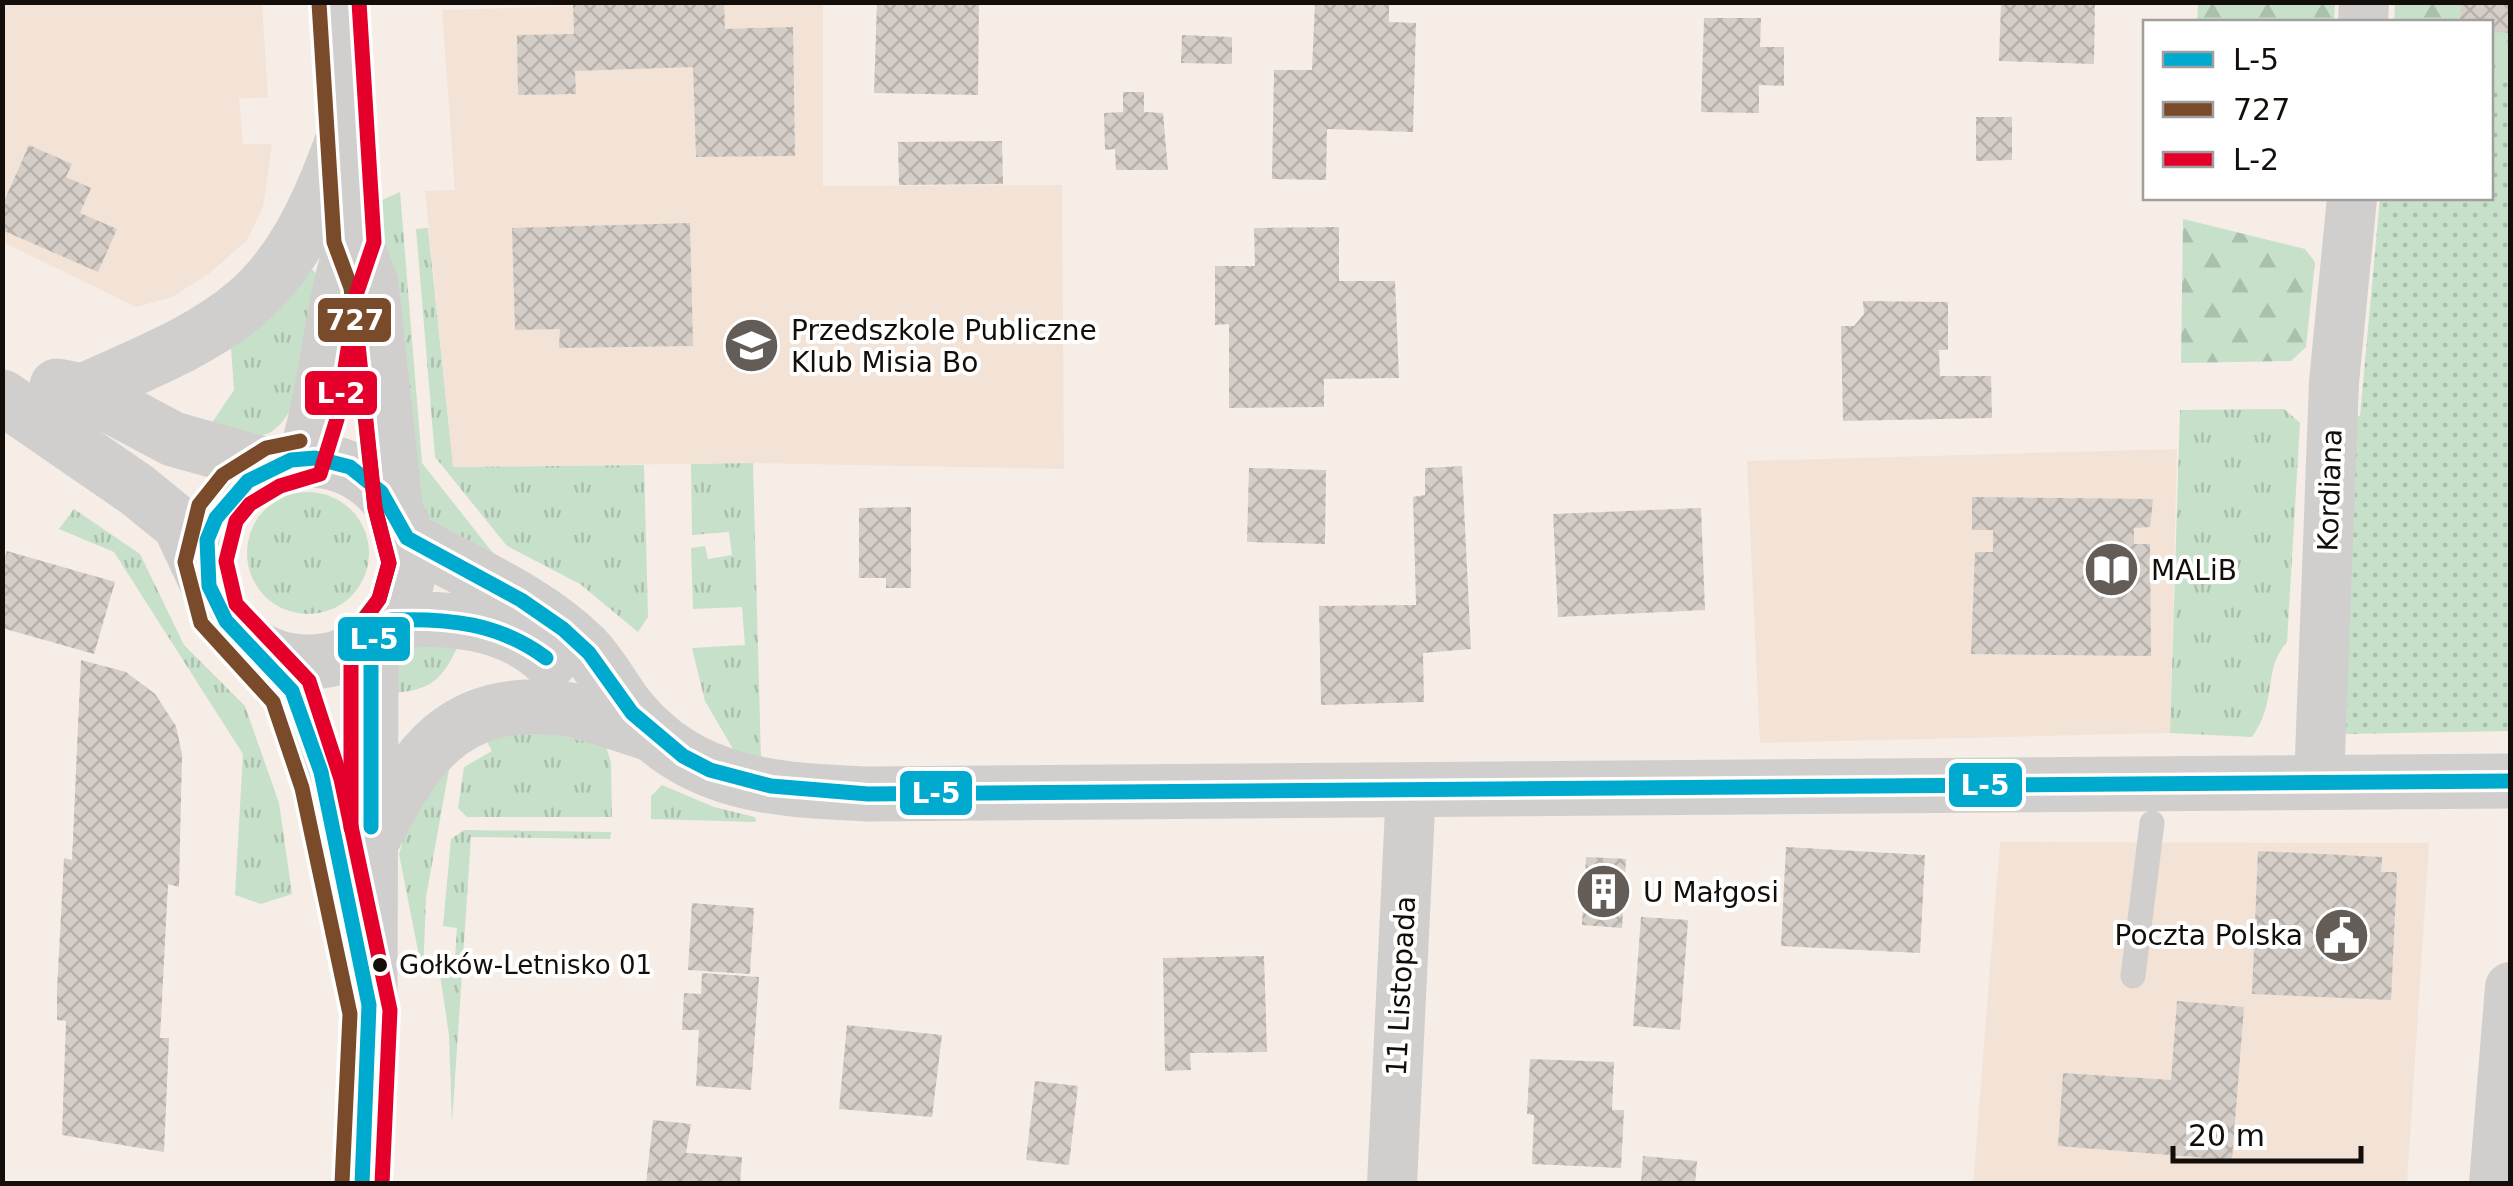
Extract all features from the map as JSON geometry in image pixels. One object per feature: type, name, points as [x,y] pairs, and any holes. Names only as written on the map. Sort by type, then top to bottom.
[{"type":"street","points":[[340,2],[354,239],[371,282],[408,590],[381,631],[368,713],[372,842],[370,1012],[362,1184]]},
{"type":"street","points":[[83,391],[202,338],[250,303],[299,241],[348,126]]},
{"type":"street","name":"Kordiana","points":[[2319,783],[2334,382],[2352,200]]},
{"type":"street","points":[[210,590],[205,561],[218,512],[237,489],[288,464],[317,416],[338,287],[354,239]]},
{"type":"street","points":[[2,370],[83,391],[173,438],[288,464],[336,462],[348,467],[401,522],[582,646],[643,724]]},
{"type":"street","points":[[2,398],[138,490],[180,526],[231,631],[292,691],[305,726],[370,1012]]},
{"type":"street","points":[[252,649],[278,658],[312,660],[381,631],[444,617],[494,627],[542,654],[572,683],[643,724],[700,768],[779,790],[868,794],[2510,780]]},
{"type":"street","points":[[372,842],[415,765],[437,739],[477,716],[558,708],[643,724]]},
{"type":"street","name":"11 Listopada","points":[[1392,1184],[1411,789]]},
{"type":"street","points":[[2494,1184],[2510,987]]},
{"type":"lane","points":[[2132,976],[2152,823]]},
{"type":"shaded area","points":[[2,3],[262,3],[268,97],[239,99],[243,144],[272,144],[263,207],[247,240],[210,273],[172,297],[136,307],[3,242]]},
{"type":"shaded area","name":"Przedszkole Publiczne Klub Misia Bo","points":[[823,3],[823,186],[1062,185],[1064,469],[753,463],[453,467],[425,191],[455,190],[442,10]]},
{"type":"shaded area","points":[[2177,449],[2170,733],[1760,743],[1747,461]]},
{"type":"shaded area","points":[[2000,842],[2429,843],[2407,1183],[1973,1184]]},
{"type":"green space","points":[[2198,3],[2335,3],[2334,20],[2197,20]]},
{"type":"green space","points":[[2395,3],[2510,3],[2510,81],[2493,79],[2493,20],[2394,20]]},
{"type":"green space","points":[[2493,79],[2510,81],[2510,731],[2346,734],[2352,416],[2360,416],[2380,200],[2493,200]]},
{"type":"green space","points":[[400,192],[422,463],[497,558],[434,527],[419,507],[389,313],[380,201]]},
{"type":"green space","points":[[2183,219],[2305,249],[2315,262],[2306,347],[2291,361],[2181,363]]},
{"type":"green space","points":[[428,228],[453,467],[644,465],[648,617],[638,632],[580,584],[507,546],[435,457],[416,229]]},
{"type":"green space","points":[[311,268],[318,276],[309,342],[305,368],[289,413],[276,428],[260,436],[205,433],[234,390],[231,348],[275,312]]},
{"type":"green space","points":[[2284,409],[2300,423],[2287,642],[2275,664],[2265,711],[2252,737],[2170,733],[2180,410]]},
{"type":"green space","points":[[753,463],[761,759],[733,749],[705,701],[692,648],[745,645],[742,607],[693,609],[691,548],[705,546],[708,559],[732,555],[729,532],[692,535],[691,464]]},
{"type":"green space","points":[[308,492],[331,497],[351,510],[364,530],[369,553],[364,576],[351,596],[331,609],[308,614],[285,609],[265,596],[252,576],[247,553],[252,530],[265,510],[285,497]]},
{"type":"green space","points":[[74,509],[140,554],[184,645],[245,706],[279,803],[292,894],[261,904],[235,895],[243,754],[114,552],[59,529]]},
{"type":"green space","points":[[463,635],[449,663],[434,681],[413,690],[381,693],[393,644]]},
{"type":"green space","points":[[518,726],[606,746],[611,763],[612,817],[467,817],[458,808],[464,767],[492,751],[484,736]]},
{"type":"green space","points":[[450,764],[426,897],[423,976],[399,854],[410,818]]},
{"type":"green space","points":[[662,785],[714,807],[755,817],[756,822],[651,819],[651,796]]},
{"type":"green space","points":[[464,830],[611,832],[610,839],[471,837],[452,1123],[449,1035],[440,975],[454,975],[457,928],[443,926],[451,839]]},
{"type":"building","points":[[724,2],[725,29],[793,27],[795,156],[696,157],[693,67],[575,71],[576,94],[518,95],[517,35],[574,34],[573,5]]},
{"type":"building","points":[[877,2],[979,2],[978,95],[874,93]]},
{"type":"building","points":[[1315,2],[1389,2],[1389,22],[1416,23],[1413,132],[1327,129],[1326,180],[1272,179],[1274,70],[1312,70]]},
{"type":"building","points":[[2001,2],[2095,2],[2094,64],[1999,61]]},
{"type":"building","points":[[2461,2],[2510,2],[2510,33],[2493,32],[2493,20],[2460,20]]},
{"type":"building","points":[[1704,18],[1761,18],[1760,47],[1784,47],[1784,86],[1759,85],[1759,113],[1701,112]]},
{"type":"building","points":[[1182,35],[1232,37],[1232,64],[1181,63]]},
{"type":"building","points":[[1123,92],[1144,92],[1144,112],[1163,113],[1168,170],[1116,170],[1115,149],[1105,150],[1104,113],[1123,112]]},
{"type":"building","points":[[1976,117],[2012,117],[2012,160],[1976,161]]},
{"type":"building","points":[[1002,141],[1003,184],[899,185],[898,142]]},
{"type":"building","points":[[29,145],[72,164],[66,177],[91,188],[80,213],[117,229],[98,272],[2,230],[2,206]]},
{"type":"building","points":[[690,223],[693,346],[559,348],[560,329],[515,330],[512,228]]},
{"type":"building","points":[[1339,227],[1339,281],[1395,281],[1399,378],[1324,379],[1324,407],[1229,408],[1229,324],[1215,325],[1215,266],[1255,266],[1254,228]]},
{"type":"building","points":[[1863,301],[1948,302],[1948,350],[1939,350],[1940,376],[1991,376],[1992,418],[1843,421],[1841,326],[1854,326],[1864,314]]},
{"type":"building","points":[[1462,466],[1471,649],[1423,653],[1424,702],[1321,705],[1319,606],[1416,605],[1413,497],[1425,495],[1425,468]]},
{"type":"building","points":[[1249,468],[1326,470],[1325,544],[1247,542]]},
{"type":"building","points":[[1972,497],[2153,499],[2150,527],[2134,528],[2134,544],[2150,544],[2151,656],[1971,654],[1975,552],[1993,552],[1993,530],[1972,530]]},
{"type":"building","points":[[911,507],[911,588],[886,588],[886,578],[859,578],[859,508]]},
{"type":"building","points":[[1701,508],[1705,610],[1558,617],[1553,514]]},
{"type":"building","points":[[7,551],[115,582],[94,654],[2,628],[2,567]]},
{"type":"building","points":[[81,660],[126,672],[155,694],[176,726],[182,754],[179,887],[168,884],[160,1038],[169,1038],[164,1152],[62,1135],[66,1021],[57,1020],[57,990],[64,858],[72,860]]},
{"type":"building","points":[[1786,847],[1925,855],[1920,953],[1781,946]]},
{"type":"building","points":[[2258,851],[2382,857],[2381,872],[2397,872],[2391,1000],[2252,994]]},
{"type":"building","name":"U Małgosi","points":[[1586,857],[1626,859],[1622,928],[1582,925]]},
{"type":"building","points":[[692,903],[754,908],[750,974],[688,970]]},
{"type":"building","points":[[1641,917],[1688,920],[1680,1030],[1633,1026]]},
{"type":"building","points":[[1264,956],[1267,1052],[1190,1053],[1191,1070],[1165,1071],[1163,958]]},
{"type":"building","points":[[702,973],[759,977],[751,1090],[696,1086],[699,1030],[682,1030],[684,993],[701,994]]},
{"type":"building","points":[[2177,1001],[2244,1007],[2232,1160],[2058,1146],[2063,1073],[2171,1080]]},
{"type":"building","points":[[847,1025],[942,1035],[932,1117],[839,1109]]},
{"type":"building","points":[[1530,1059],[1614,1062],[1612,1110],[1624,1110],[1621,1168],[1532,1164],[1534,1115],[1527,1114]]},
{"type":"building","points":[[1035,1081],[1078,1086],[1069,1165],[1026,1160]]},
{"type":"building","points":[[653,1120],[691,1124],[686,1153],[742,1157],[740,1184],[646,1184]]},
{"type":"building","points":[[1643,1156],[1697,1161],[1695,1184],[1641,1184]]},
{"type":"transit line","name":"L-2","points":[[359,2],[374,242],[357,292],[337,419],[320,474],[280,486],[250,504],[236,521],[226,561],[236,604],[309,681],[341,779],[390,1010],[382,1184]]},
{"type":"transit line","name":"727","points":[[319,3],[334,242],[351,288],[375,508],[389,563],[379,599],[356,629]]},
{"type":"transit line","name":"L-2","points":[[351,828],[351,639],[379,599],[389,563],[375,508],[354,306]]},
{"type":"transit line","name":"727","points":[[300,441],[266,448],[223,475],[199,505],[185,562],[201,623],[273,702],[302,788],[350,1014],[342,1183]]},
{"type":"transit line","name":"L-5","points":[[362,1184],[369,1005],[321,772],[292,691],[226,621],[209,586],[207,540],[216,518],[248,481],[291,460],[315,458],[350,467],[381,492],[407,538],[521,600],[563,629],[589,653],[632,713],[683,756],[710,770],[771,786],[868,794],[2510,781]]},
{"type":"transit line","name":"L-5","points":[[371,827],[371,642],[391,620],[473,625],[510,637],[546,658]]},
{"type":"place","name":"Przedszkole Publiczne Klub Misia Bo","points":[[752,346]]},
{"type":"place","name":"MALiB","points":[[2112,570]]},
{"type":"place","name":"U Małgosi","points":[[1604,892]]},
{"type":"place","name":"Poczta Polska","points":[[2342,935]]},
{"type":"place","name":"Gołków-Letnisko 01","points":[[380,965]]}]
